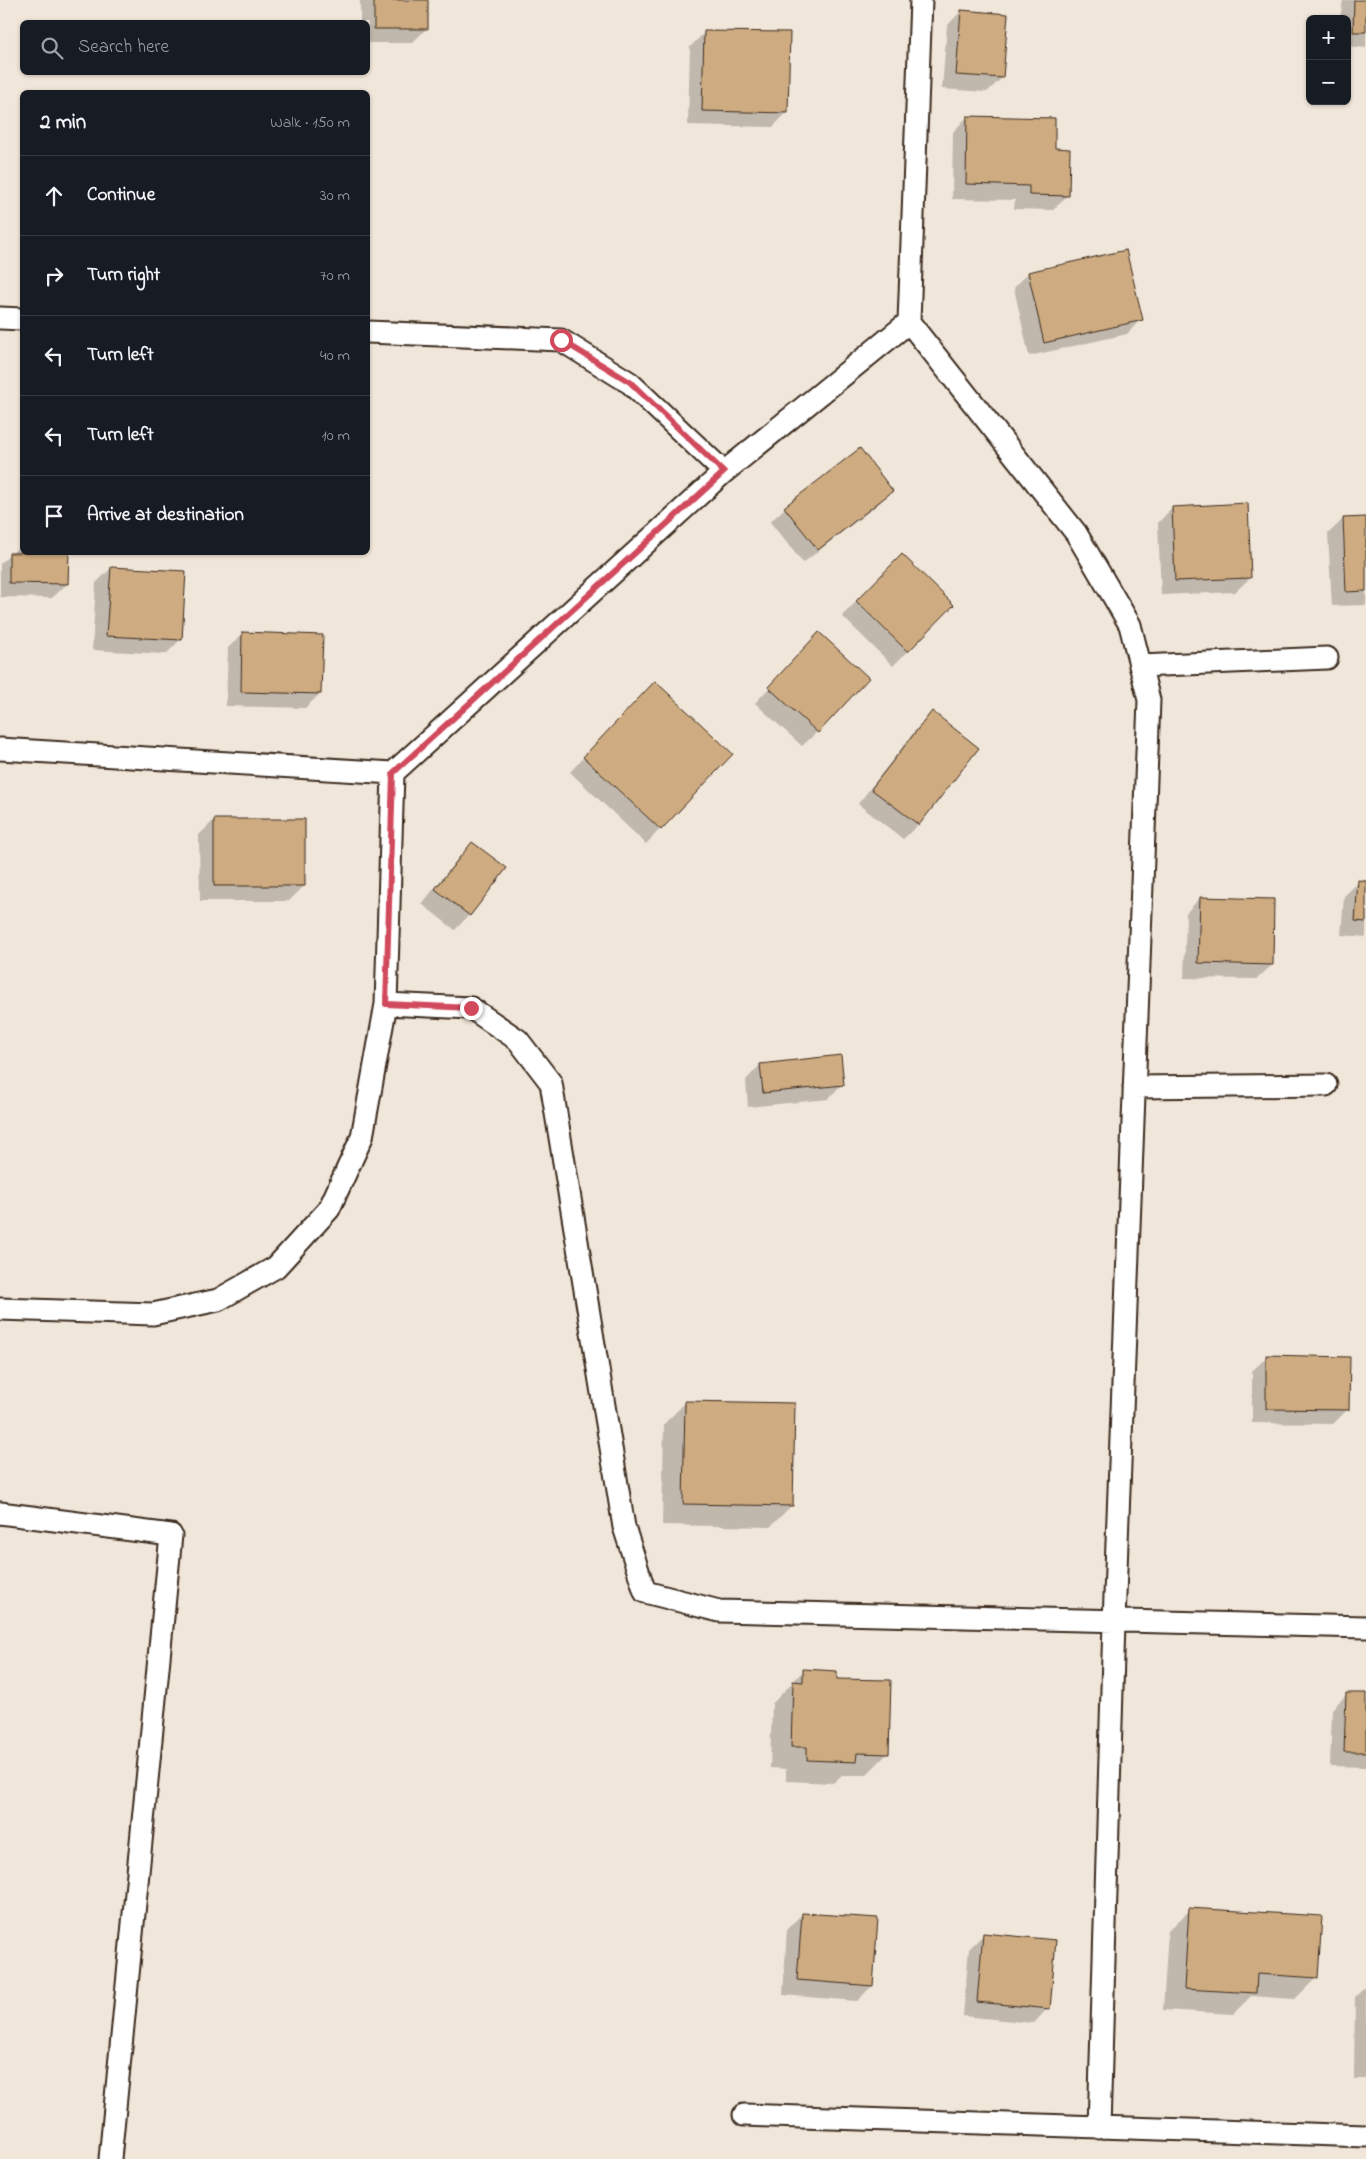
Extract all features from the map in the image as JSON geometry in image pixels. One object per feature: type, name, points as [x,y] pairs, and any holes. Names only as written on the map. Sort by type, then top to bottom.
[{"type":"lane","points":[[921,0],[909,322],[1076,533],[1130,625],[1149,700],[1114,1622],[1099,2128]]},
{"type":"lane","points":[[0,318],[20,319]]},
{"type":"lane","points":[[0,749],[393,773],[724,472],[909,322]]},
{"type":"lane","points":[[370,332],[561,340],[630,382],[724,472]]},
{"type":"lane","points":[[1140,666],[1327,658]]},
{"type":"lane","points":[[0,1309],[153,1314],[218,1300],[276,1267],[329,1209],[362,1137],[386,1004],[393,773]]},
{"type":"lane","points":[[386,1004],[471,1008],[518,1040],[551,1083],[624,1527],[645,1592],[718,1611],[1366,1628]]},
{"type":"lane","points":[[1134,1087],[1326,1085]]},
{"type":"lane","points":[[0,1513],[171,1535],[110,2159]]},
{"type":"lane","points":[[744,2115],[1366,2136]]},
{"type":"building","points":[[374,0],[428,0],[428,29],[374,29]]},
{"type":"building","points":[[1354,0],[1366,0],[1366,32],[1353,32]]},
{"type":"building","points":[[961,10],[1008,14],[1003,78],[956,75]]},
{"type":"building","points":[[704,31],[790,32],[788,113],[702,111]]},
{"type":"building","points":[[967,116],[1055,118],[1055,148],[1070,149],[1069,196],[1029,195],[1029,186],[966,184]]},
{"type":"building","points":[[1126,250],[1143,320],[1044,343],[1028,272]]},
{"type":"building","points":[[860,448],[893,491],[818,550],[784,507]]},
{"type":"building","points":[[1248,503],[1251,578],[1175,581],[1172,507]]},
{"type":"building","points":[[1366,517],[1366,591],[1346,592],[1343,518]]},
{"type":"building","points":[[9,553],[20,553],[20,555],[69,555],[68,584],[9,583]]},
{"type":"building","points":[[902,554],[954,605],[908,652],[856,601]]},
{"type":"building","points":[[111,567],[186,571],[182,640],[106,636]]},
{"type":"building","points":[[242,632],[323,635],[321,694],[241,692]]},
{"type":"building","points":[[819,632],[869,678],[818,733],[768,687]]},
{"type":"building","points":[[655,681],[733,754],[661,830],[583,757]]},
{"type":"building","points":[[932,711],[979,748],[919,825],[871,789]]},
{"type":"building","points":[[214,819],[305,819],[305,886],[214,886]]},
{"type":"building","points":[[472,842],[507,868],[470,916],[435,889]]},
{"type":"building","points":[[1358,880],[1366,881],[1366,922],[1355,921]]},
{"type":"building","points":[[1200,897],[1274,899],[1273,965],[1198,963]]},
{"type":"building","points":[[841,1055],[844,1085],[763,1093],[760,1064]]},
{"type":"building","points":[[1266,1355],[1350,1357],[1349,1410],[1266,1409]]},
{"type":"building","points":[[685,1401],[795,1403],[793,1506],[683,1504]]},
{"type":"building","points":[[803,1669],[837,1671],[837,1679],[891,1680],[889,1754],[857,1753],[856,1762],[807,1760],[807,1747],[791,1747],[793,1681],[803,1682]]},
{"type":"building","points":[[1346,1693],[1366,1693],[1366,1752],[1344,1752]]},
{"type":"building","points":[[1189,1908],[1322,1916],[1318,1978],[1257,1974],[1256,1993],[1184,1989]]},
{"type":"building","points":[[802,1913],[878,1918],[873,1986],[797,1980]]},
{"type":"building","points":[[983,1933],[1056,1940],[1050,2009],[977,2002]]},
{"type":"route","points":[[471,1008],[386,1004],[393,773],[724,472],[630,382],[561,340]]}]
